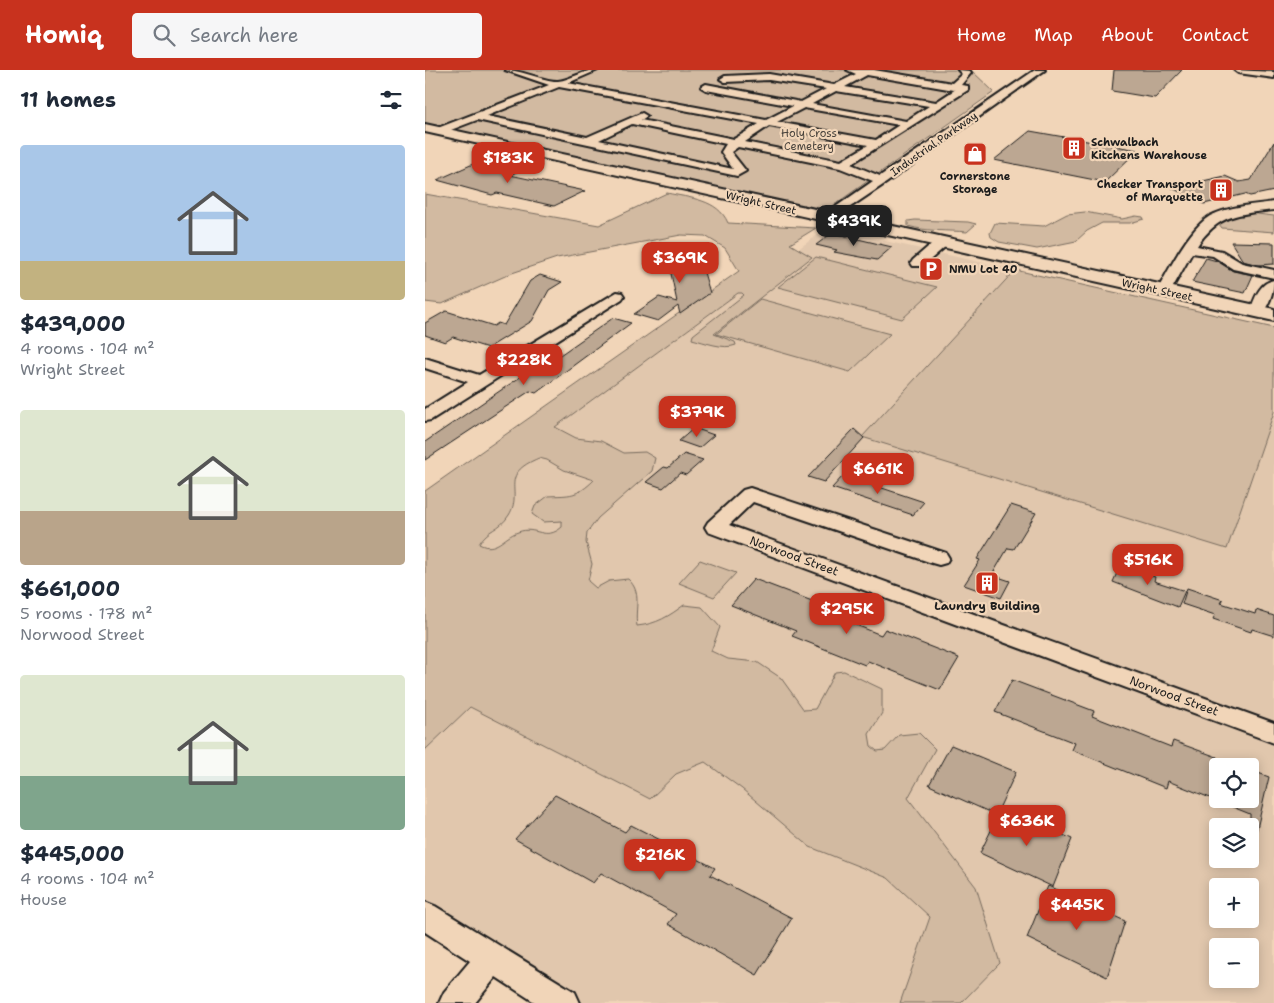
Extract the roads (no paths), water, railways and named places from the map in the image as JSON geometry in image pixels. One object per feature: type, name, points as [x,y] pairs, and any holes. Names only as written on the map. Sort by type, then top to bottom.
[{"type":"main road","name":"Wright Street","points":[[430,132],[1266,313]]},
{"type":"street","points":[[509,70],[557,84],[877,143]]},
{"type":"street","points":[[430,132],[593,70]]},
{"type":"street","points":[[588,141],[697,92],[723,76],[751,70]]},
{"type":"street","points":[[756,70],[769,77]]},
{"type":"street","points":[[843,164],[965,88],[868,71],[851,70]]},
{"type":"street","points":[[954,87],[967,73],[962,70]]},
{"type":"street","name":"Industrial Parkway","points":[[827,218],[1041,70]]},
{"type":"street","points":[[1238,70],[1274,75]]},
{"type":"street","points":[[474,116],[737,173],[740,171],[726,152],[729,148],[769,122],[868,71]]},
{"type":"street","points":[[723,76],[769,77],[938,105]]},
{"type":"street","points":[[803,83],[815,91],[817,98]]},
{"type":"street","points":[[697,92],[803,105],[907,124]]},
{"type":"street","points":[[631,121],[843,164],[882,180]]},
{"type":"street","points":[[1164,291],[1190,249],[1211,220],[1237,212],[1274,206]]},
{"type":"street","points":[[918,263],[941,243]]},
{"type":"street","points":[[1190,249],[1218,254],[1228,258],[1232,264],[1274,274]]},
{"type":"street","points":[[1266,313],[1271,291]]},
{"type":"street","points":[[425,416],[617,296]]},
{"type":"street","points":[[425,363],[481,381]]},
{"type":"street","name":"Norwood Street","points":[[939,558],[750,494],[715,527],[1274,733]]},
{"type":"street","points":[[425,916],[564,1003]]},
{"type":"street","points":[[455,1003],[492,958]]},
{"type":"place","name":"Schwalbach Kitchens Warehouse","points":[[1074,148]]},
{"type":"place","name":"Cornerstone Storage","points":[[975,154]]},
{"type":"place","name":"Checker Transport of Marquette","points":[[1221,190]]},
{"type":"place","name":"NMU Lot 40","points":[[931,269]]},
{"type":"place","name":"Laundry Building","points":[[987,583]]},
{"type":"park label","name":"Holy Cross Cemetery","points":[[809,139]]}]
